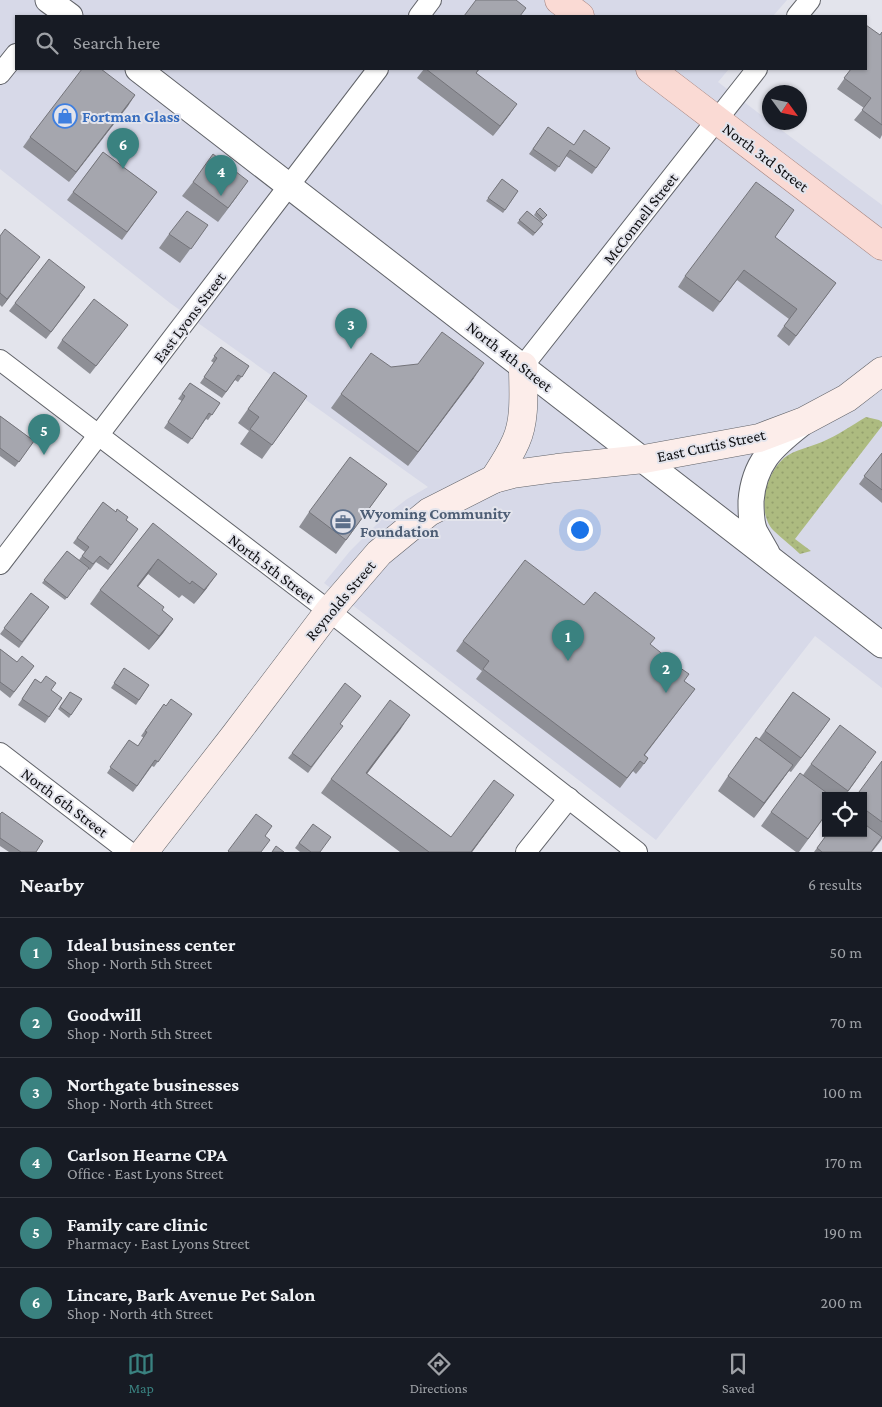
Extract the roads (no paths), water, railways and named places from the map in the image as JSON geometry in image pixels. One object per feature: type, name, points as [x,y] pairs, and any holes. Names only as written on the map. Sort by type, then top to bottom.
[{"type":"main road","points":[[559,0],[579,15]]},
{"type":"main road","name":"North 3rd Street","points":[[651,70],[882,246]]},
{"type":"main road","points":[[494,479],[517,440],[522,412],[523,366]]},
{"type":"main road","name":"East Curtis Street","points":[[644,459],[759,438],[804,421],[847,398],[882,371]]},
{"type":"main road","name":"Reynolds Street","points":[[144,852],[236,735],[329,611],[379,553],[429,512],[494,479],[513,474],[644,459]]},
{"type":"street","points":[[420,15],[431,0]]},
{"type":"street","points":[[798,15],[810,0]]},
{"type":"street","points":[[0,74],[15,55]]},
{"type":"street","name":"North 4th Street","points":[[139,70],[882,645]]},
{"type":"street","name":"East Lyons Street","points":[[0,564],[377,70]]},
{"type":"street","name":"McConnell Street","points":[[523,366],[756,70]]},
{"type":"street","name":"North 5th Street","points":[[0,360],[329,611],[637,852]]},
{"type":"street","points":[[770,557],[754,531],[751,512],[756,474],[777,443],[804,421]]},
{"type":"street","name":"North 6th Street","points":[[0,753],[129,852]]},
{"type":"street","points":[[526,852],[569,798]]},
{"type":"place","name":"Fortman Glass","points":[[65,116]]},
{"type":"place","name":"Lincare, Bark Avenue Pet Salon","points":[[123,169]]},
{"type":"place","name":"Carlson Hearne CPA","points":[[221,196]]},
{"type":"place","name":"Northgate businesses","points":[[351,349]]},
{"type":"place","name":"Family care clinic","points":[[44,455]]},
{"type":"place","name":"Wyoming Community Foundation","points":[[343,522]]},
{"type":"place","name":"Ideal business center","points":[[568,661]]},
{"type":"place","name":"Goodwill","points":[[666,693]]}]
